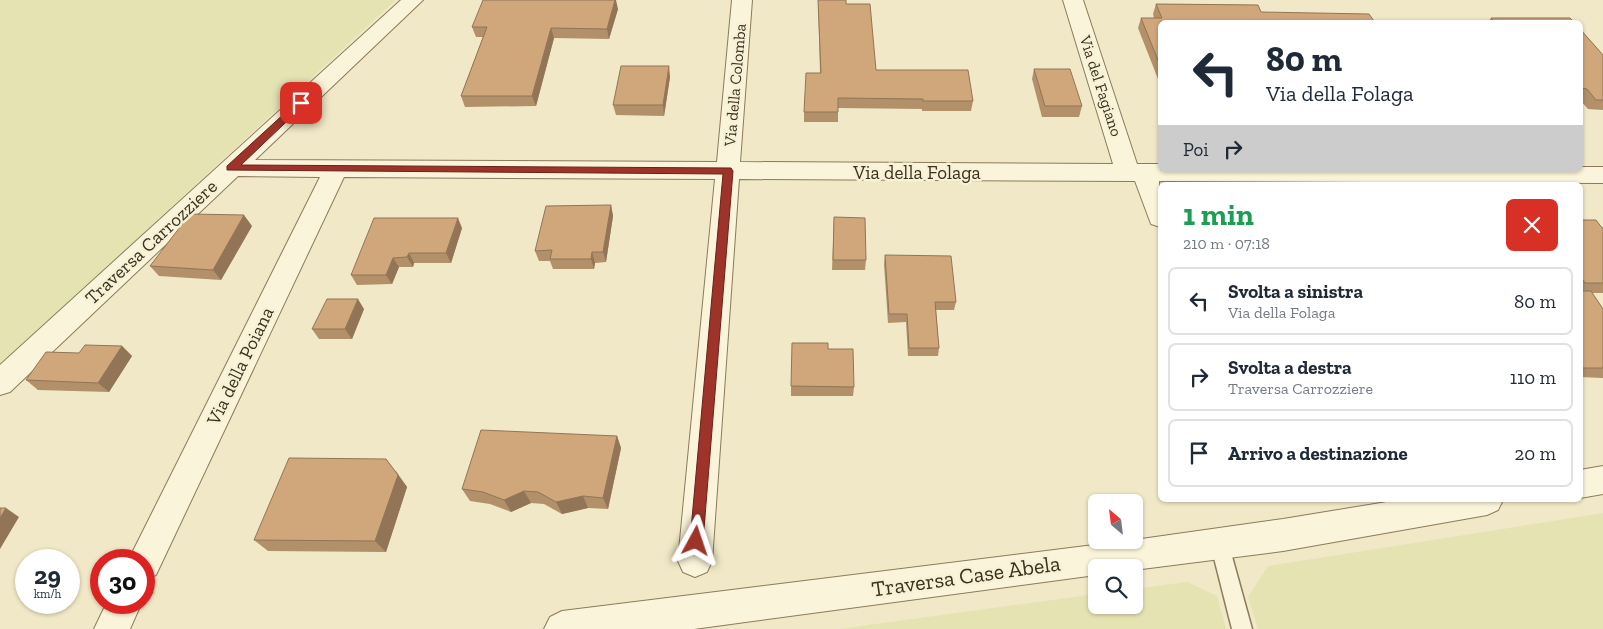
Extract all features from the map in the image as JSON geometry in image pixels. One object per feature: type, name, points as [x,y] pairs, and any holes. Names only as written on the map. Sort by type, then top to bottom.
[{"type":"street","name":"Traversa Carrozziere","points":[[0,383],[414,0]]},
{"type":"street","name":"Via della Colomba","points":[[695,561],[742,0]]},
{"type":"street","name":"Via del Fagiano","points":[[1073,0],[1136,173],[1158,214]]},
{"type":"street","name":"Via della Folaga","points":[[231,168],[1603,175]]},
{"type":"street","name":"Via della Poiana","points":[[151,549],[336,168]]},
{"type":"street","points":[[1583,483],[1603,480]]},
{"type":"street","name":"Traversa Case Abela","points":[[562,629],[1283,534],[1476,502]]},
{"type":"street","points":[[112,629],[119,614]]},
{"type":"lane","points":[[1219,542],[1242,629]]},
{"type":"shaded area","points":[[0,0],[396,0],[0,365]]},
{"type":"shaded area","points":[[1603,513],[1603,629],[1258,629],[1248,597],[1268,566]]},
{"type":"shaded area","points":[[1187,582],[1217,596],[1226,629],[839,629],[1088,595],[1088,614],[1143,614],[1143,588]]},
{"type":"building","points":[[483,0],[615,0],[607,29],[551,28],[532,96],[461,96],[487,27],[472,27]]},
{"type":"building","points":[[818,0],[846,0],[846,4],[870,4],[876,70],[968,70],[973,101],[838,98],[838,112],[804,112],[806,73],[821,73]]},
{"type":"building","points":[[1156,4],[1258,5],[1261,12],[1369,14],[1373,20],[1158,20],[1158,60],[1141,18],[1162,18]]},
{"type":"building","points":[[1491,18],[1570,18],[1572,20],[1493,20]]},
{"type":"building","points":[[1583,32],[1603,55],[1603,100],[1596,100],[1587,89],[1583,88]]},
{"type":"building","points":[[621,66],[669,66],[663,105],[613,105]]},
{"type":"building","points":[[1034,69],[1070,69],[1082,106],[1045,106]]},
{"type":"building","points":[[611,205],[603,252],[592,252],[591,259],[550,259],[552,250],[535,251],[546,206]]},
{"type":"building","points":[[190,214],[244,215],[213,270],[150,266]]},
{"type":"building","points":[[834,217],[865,218],[866,260],[833,260]]},
{"type":"building","points":[[374,218],[458,218],[446,253],[409,253],[407,257],[393,258],[386,275],[351,275]]},
{"type":"building","points":[[1583,220],[1596,220],[1603,229],[1603,283],[1585,283],[1583,280]]},
{"type":"building","points":[[885,255],[951,256],[956,302],[935,302],[939,348],[909,348],[907,314],[889,314]]},
{"type":"building","points":[[1583,291],[1591,291],[1603,309],[1603,368],[1583,368]]},
{"type":"building","points":[[327,299],[358,299],[345,329],[312,329]]},
{"type":"building","points":[[792,343],[828,343],[828,349],[853,349],[854,387],[791,386]]},
{"type":"building","points":[[85,345],[122,346],[98,383],[26,380],[46,352],[79,353]]},
{"type":"building","points":[[481,430],[617,436],[603,498],[583,496],[556,502],[538,492],[524,491],[504,500],[483,492],[462,489]]},
{"type":"building","points":[[289,458],[386,459],[398,475],[375,541],[254,540]]},
{"type":"building","points":[[0,508],[6,508],[0,518]]},
{"type":"route","points":[[301,103],[231,168],[728,171],[696,541]]}]
